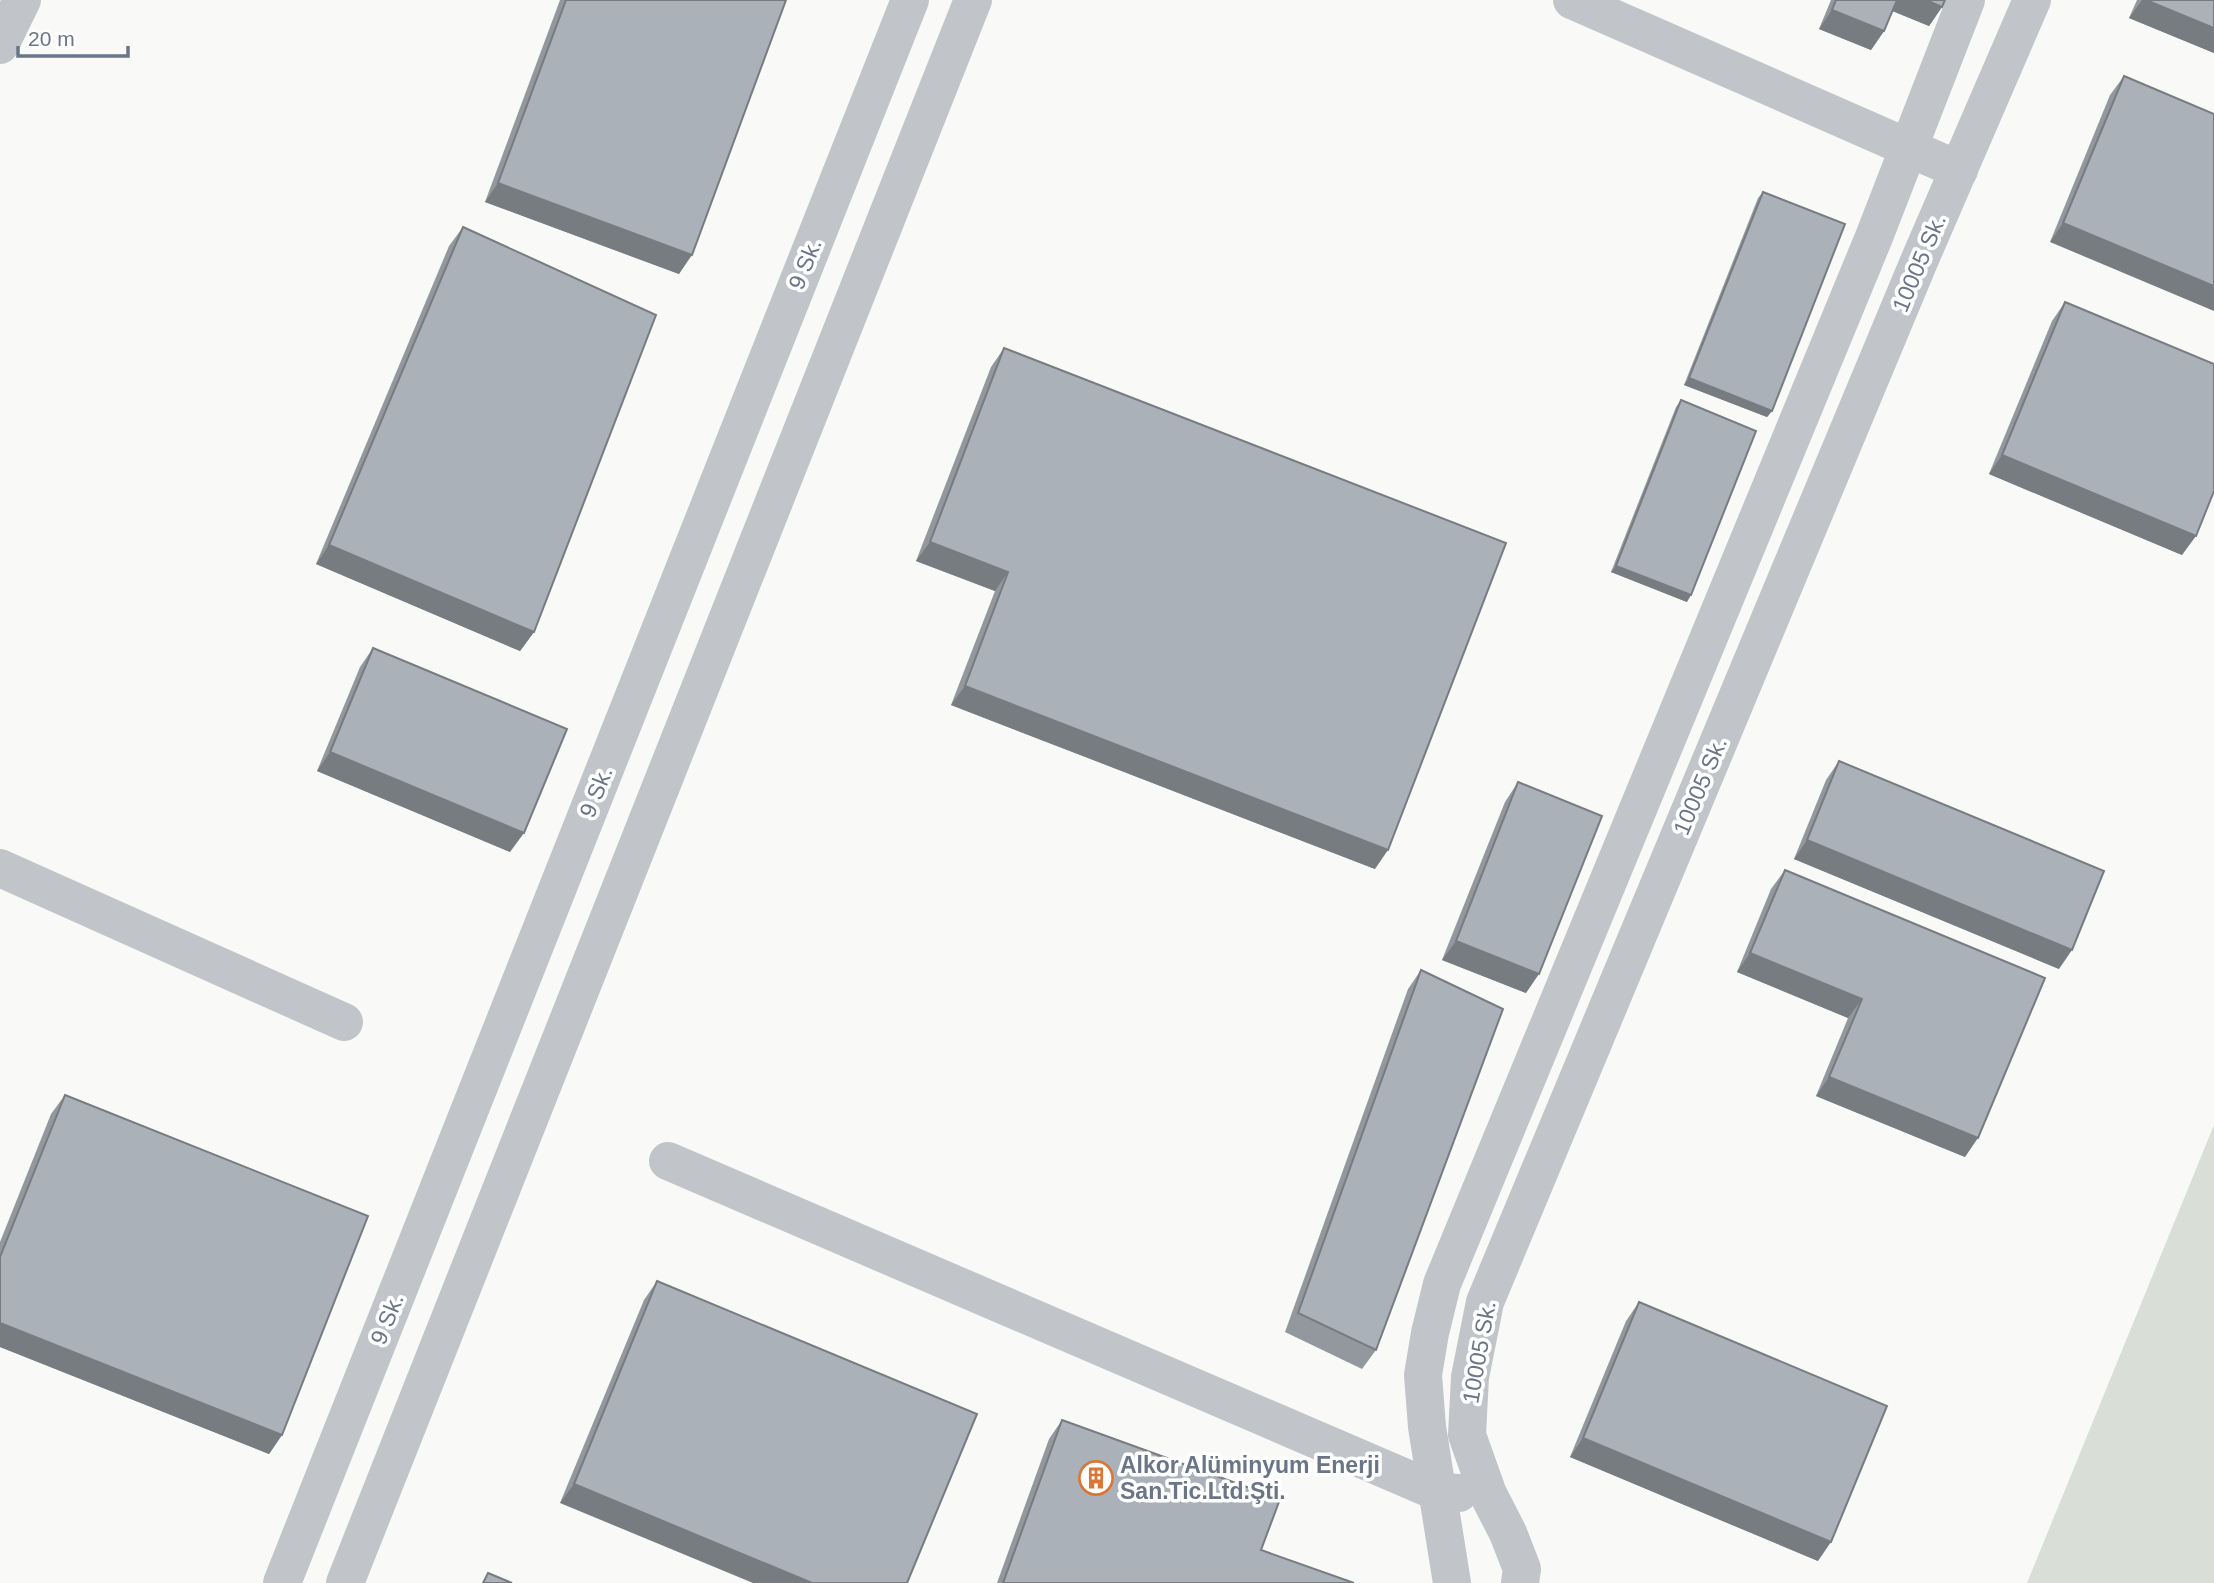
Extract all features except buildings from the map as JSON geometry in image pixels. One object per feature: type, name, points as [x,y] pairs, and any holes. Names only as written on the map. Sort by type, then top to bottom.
[{"type":"lane","points":[[0,45],[22,0]]},
{"type":"lane","name":"9 Sk.","points":[[282,1583],[910,0]]},
{"type":"lane","points":[[345,1583],[973,0]]},
{"type":"lane","points":[[1572,0],[1959,170]]},
{"type":"lane","name":"10005 Sk.","points":[[1452,1583],[1427,1427],[1423,1376],[1441,1284],[1874,237],[1965,0]]},
{"type":"lane","name":"10005 Sk.","points":[[1520,1583],[1522,1569],[1508,1533],[1488,1494],[1467,1435],[1471,1377],[1485,1302],[1920,259],[2032,0]]},
{"type":"lane","points":[[0,868],[344,1023]]},
{"type":"lane","points":[[668,1161],[1438,1492],[1488,1494]]},
{"type":"shaded area","points":[[2214,1125],[2214,1583],[2027,1583]]},
{"type":"place","name":"Alkor Alüminyum Enerji San.Tic.Ltd.Şti.","points":[[1096,1478]]}]
